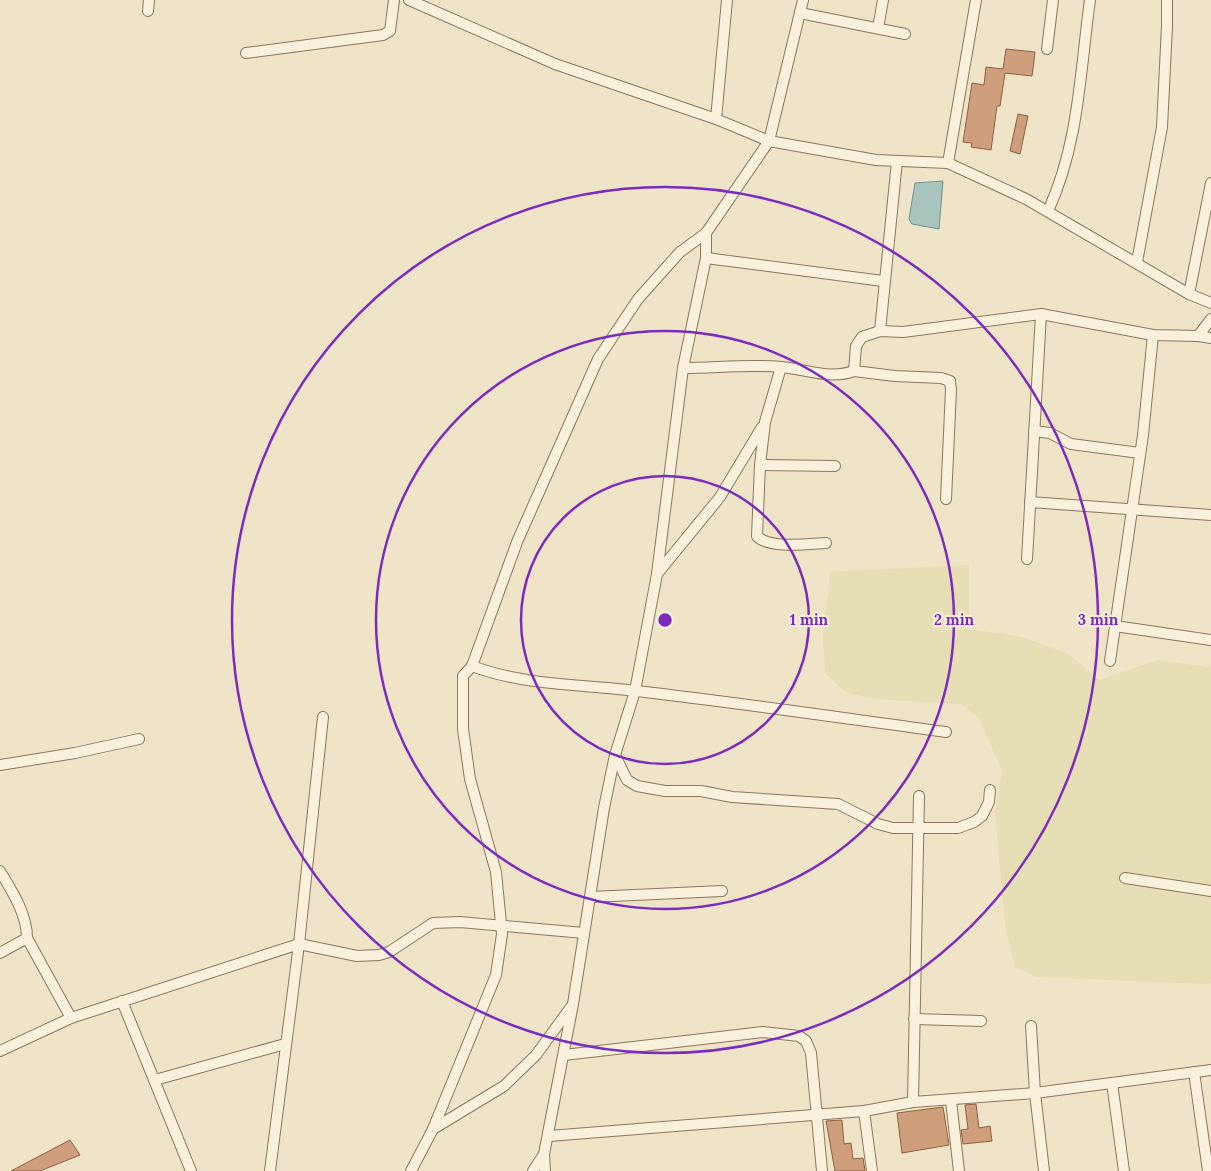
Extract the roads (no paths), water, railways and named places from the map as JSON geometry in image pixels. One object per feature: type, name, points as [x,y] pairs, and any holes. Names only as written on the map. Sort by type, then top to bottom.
[{"type":"street","points":[[148,11],[149,0]]},
{"type":"street","points":[[246,53],[383,35],[390,31],[394,0]]},
{"type":"street","points":[[409,0],[555,64],[716,119],[769,141],[876,160],[948,163],[1026,199],[1189,294],[1211,303]]},
{"type":"street","points":[[716,119],[727,0]]},
{"type":"street","points":[[411,1171],[434,1129],[496,975],[502,934],[496,872],[470,779],[463,729],[463,676],[472,666],[517,542],[598,359],[638,299],[680,252],[706,233],[769,141],[803,0]]},
{"type":"street","points":[[878,28],[883,0]]},
{"type":"street","points":[[948,163],[976,0]]},
{"type":"street","points":[[1047,49],[1053,0]]},
{"type":"street","points":[[1048,212],[1068,157],[1078,106],[1090,0]]},
{"type":"street","points":[[1137,262],[1162,127],[1168,26],[1167,0]]},
{"type":"street","points":[[800,13],[906,34]]},
{"type":"street","points":[[880,331],[883,281],[898,161]]},
{"type":"street","points":[[1189,294],[1211,183]]},
{"type":"street","points":[[533,1171],[544,1154],[549,1136],[573,1004],[604,808],[616,756],[635,691],[657,574],[683,368],[706,258],[706,233]]},
{"type":"street","points":[[706,258],[883,281]]},
{"type":"street","points":[[1027,559],[1041,314]]},
{"type":"street","points":[[854,371],[855,351],[859,341],[862,337],[880,331],[903,332],[1041,314],[1153,335],[1211,338]]},
{"type":"street","points":[[1198,336],[1211,319]]},
{"type":"street","points":[[1110,661],[1140,453],[1153,335]]},
{"type":"street","points":[[683,368],[781,366],[831,375],[843,375],[854,371],[895,376],[942,378],[950,381],[952,390],[946,499]]},
{"type":"street","points":[[781,366],[764,422],[757,536],[762,541],[771,543],[826,543]]},
{"type":"street","points":[[657,574],[720,496],[764,422]]},
{"type":"street","points":[[1034,431],[1050,433],[1071,444],[1140,453]]},
{"type":"street","points":[[760,465],[835,466]]},
{"type":"street","points":[[1030,502],[1211,515]]},
{"type":"street","points":[[1115,626],[1211,640]]},
{"type":"street","points":[[472,666],[504,677],[532,681],[635,691],[946,732]]},
{"type":"street","points":[[270,1171],[299,944],[323,717]]},
{"type":"street","points":[[0,765],[76,753],[139,739]]},
{"type":"street","points":[[616,756],[627,780],[637,786],[665,791],[701,791],[732,796],[838,804],[878,824],[893,828],[958,828],[974,822],[982,816],[989,802],[990,790]]},
{"type":"street","points":[[913,1102],[919,796]]},
{"type":"street","points":[[0,871],[20,907],[26,928],[26,938],[71,1018]]},
{"type":"street","points":[[1125,878],[1211,891]]},
{"type":"street","points":[[590,897],[722,891]]},
{"type":"street","points":[[0,1051],[71,1018],[299,944],[369,957],[389,952],[433,923],[460,922],[584,933]]},
{"type":"street","points":[[0,953],[26,938]]},
{"type":"street","points":[[122,1001],[191,1171]]},
{"type":"street","points":[[434,1129],[504,1086],[536,1055],[573,1004]]},
{"type":"street","points":[[914,1019],[981,1021]]},
{"type":"street","points":[[1031,1026],[1035,1093],[1044,1171]]},
{"type":"street","points":[[564,1055],[763,1032],[799,1036],[806,1041],[811,1054],[822,1171]]},
{"type":"street","points":[[155,1080],[285,1044]]},
{"type":"street","points":[[549,1136],[817,1113],[864,1111],[913,1102],[951,1101],[1035,1093],[1211,1070]]},
{"type":"street","points":[[1194,1072],[1208,1171]]},
{"type":"street","points":[[1112,1083],[1124,1171]]},
{"type":"street","points":[[951,1101],[959,1171]]},
{"type":"street","points":[[864,1111],[872,1171]]},
{"type":"street","points":[[544,1154],[545,1171]]},
{"type":"water","points":[[943,181],[939,229],[912,224],[909,219],[915,183]]}]
